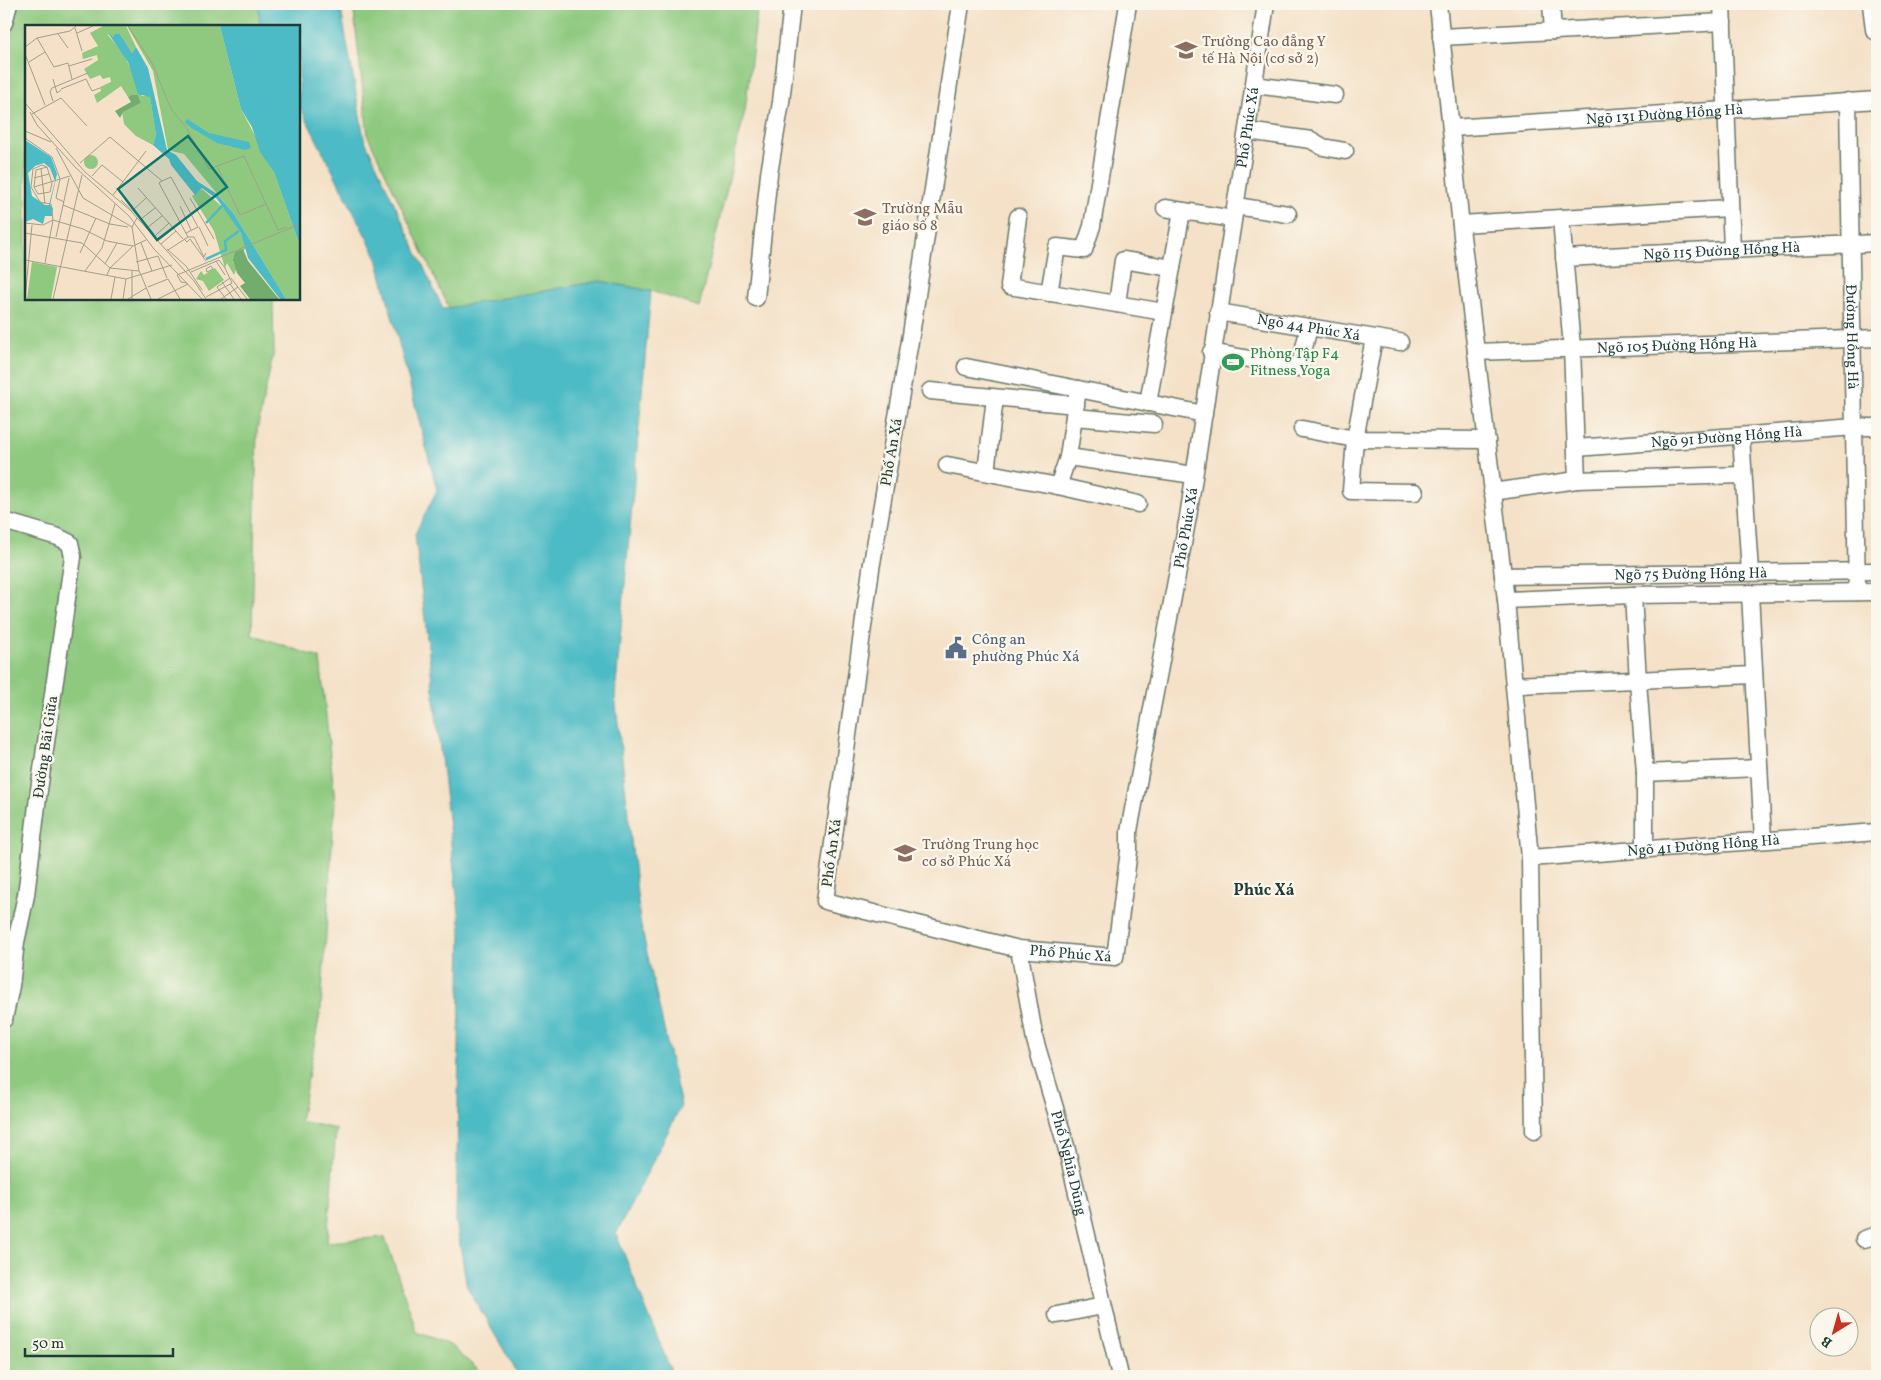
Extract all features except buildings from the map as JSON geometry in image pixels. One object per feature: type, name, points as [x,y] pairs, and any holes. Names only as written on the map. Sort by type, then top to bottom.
[{"type":"street","points":[[4,24],[9,4]]},
{"type":"street","points":[[756,298],[769,174],[781,102],[792,4]]},
{"type":"street","name":"Phố An Xá","points":[[961,4],[911,335],[870,568],[824,901],[1019,949]]},
{"type":"street","points":[[1049,293],[1058,247],[1084,250],[1092,226],[1128,4]]},
{"type":"street","name":"Phố Phúc Xá","points":[[1019,949],[1115,957],[1130,830],[1194,475],[1266,4]]},
{"type":"street","points":[[1438,4],[1461,224],[1506,600],[1530,858],[1534,1131]]},
{"type":"street","points":[[1551,4],[1553,31]]},
{"type":"street","points":[[1722,4],[1732,250]]},
{"type":"street","points":[[1874,4],[1877,29]]},
{"type":"street","points":[[1441,37],[1723,22]]},
{"type":"street","points":[[1254,85],[1335,95]]},
{"type":"street","name":"Ngõ 131 Đường Hồng Hà","points":[[1451,128],[1877,100]]},
{"type":"street","name":"Đường Hồng Hà","points":[[1848,101],[1857,592]]},
{"type":"street","points":[[1247,131],[1311,140],[1323,147],[1345,151]]},
{"type":"street","points":[[1165,208],[1182,211],[1288,214]]},
{"type":"street","points":[[1461,224],[1730,208]]},
{"type":"street","points":[[1148,403],[1182,211]]},
{"type":"street","points":[[1018,217],[1009,286],[1164,312]]},
{"type":"street","points":[[1561,218],[1572,348],[1577,480]]},
{"type":"street","name":"Ngõ 115 Đường Hồng Hà","points":[[1564,258],[1877,243]]},
{"type":"street","points":[[1116,304],[1123,260],[1172,268]]},
{"type":"street","name":"Ngõ 44 Phúc Xá","points":[[1218,312],[1400,342]]},
{"type":"street","points":[[1212,352],[1299,368],[1309,327]]},
{"type":"street","points":[[1374,338],[1355,439],[1351,491],[1415,492]]},
{"type":"street","name":"Ngõ 105 Đường Hồng Hà","points":[[1476,352],[1877,338]]},
{"type":"street","points":[[966,367],[1076,404],[1154,424]]},
{"type":"street","points":[[930,391],[1076,404],[1148,403],[1204,414]]},
{"type":"street","points":[[986,472],[995,398]]},
{"type":"street","points":[[1058,486],[1068,457],[1076,404]]},
{"type":"street","name":"Ngõ 91 Đường Hồng Hà","points":[[1576,448],[1877,427]]},
{"type":"street","points":[[1302,429],[1355,439],[1487,440]]},
{"type":"street","points":[[1741,436],[1750,572]]},
{"type":"street","points":[[1068,457],[1194,475]]},
{"type":"street","points":[[946,465],[1058,486],[1138,504]]},
{"type":"street","points":[[1492,492],[1577,480],[1743,475]]},
{"type":"street","name":"Đường Bãi Giữa","points":[[4,521],[70,543],[73,557],[26,895],[16,942],[11,986],[4,1019]]},
{"type":"street","name":"Ngõ 75 Đường Hồng Hà","points":[[1503,576],[1877,571]]},
{"type":"street","name":"Ngõ 75 Đường Hồng Hà","points":[[1506,600],[1633,595],[1877,592]]},
{"type":"street","points":[[1750,593],[1763,840]]},
{"type":"street","points":[[1633,595],[1645,773],[1645,849]]},
{"type":"street","points":[[1515,684],[1638,681],[1754,675]]},
{"type":"street","points":[[1645,773],[1759,768]]},
{"type":"street","name":"Ngõ 41 Đường Hồng Hà","points":[[1530,858],[1877,832]]},
{"type":"street","name":"Phố Nghĩa Dũng","points":[[1019,949],[1035,1040],[1066,1146],[1120,1376]]},
{"type":"street","points":[[1057,1315],[1103,1306]]},
{"type":"green space","points":[[4,4],[258,4],[260,25],[25,25],[25,300],[273,300],[274,351],[257,430],[252,634],[320,658],[335,802],[321,1008],[300,1121],[336,1129],[327,1242],[385,1237],[417,1332],[450,1345],[485,1376],[4,1376]]},
{"type":"green space","points":[[353,4],[758,4],[745,111],[699,307],[651,291],[600,281],[449,308],[368,136]]},
{"type":"water","points":[[258,4],[340,4],[364,138],[443,309],[600,281],[651,291],[615,696],[640,921],[681,1106],[616,1234],[673,1376],[519,1376],[467,1287],[456,1221],[461,930],[415,534],[437,490],[377,258],[300,107],[300,25],[260,25]]},
{"type":"place","name":"Trường Cao đẳng Y tế Hà Nội (cơ sở 2)","points":[[1186,50]]},
{"type":"place","name":"Trường Mẫu giáo số 8","points":[[865,217]]},
{"type":"place","name":"Phòng Tập F4 Fitness Yoga","points":[[1233,362]]},
{"type":"place","name":"Công an phường Phúc Xá","points":[[956,648]]},
{"type":"place","name":"Trường Trung học cơ sở Phúc Xá","points":[[905,853]]},
{"type":"district","name":"Phúc Xá","points":[[1264,889]]}]
